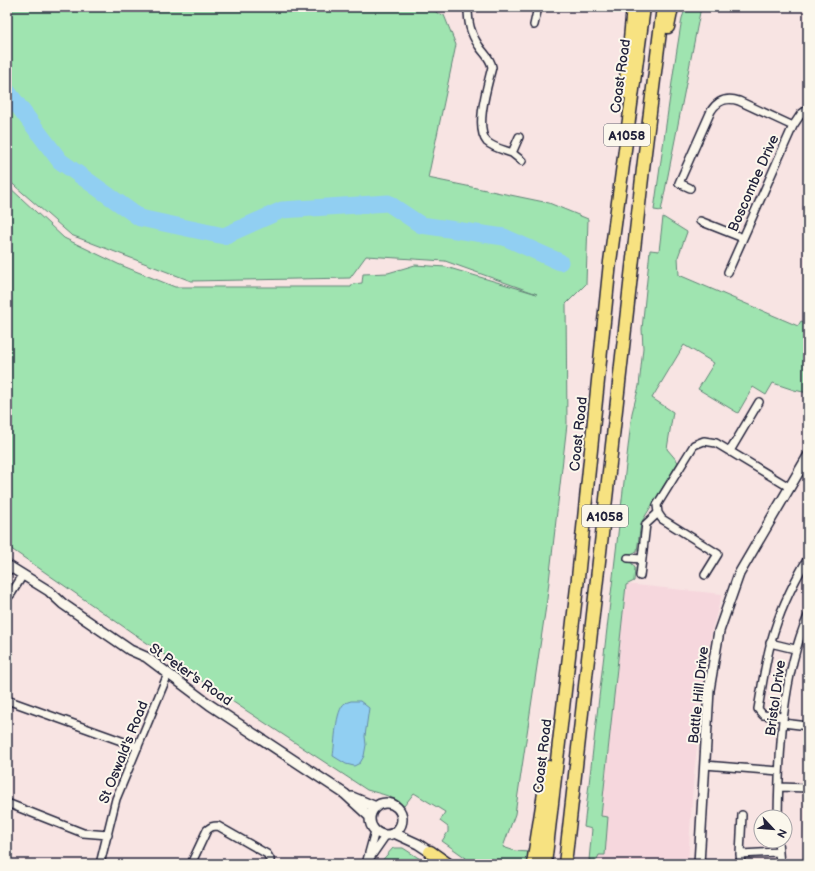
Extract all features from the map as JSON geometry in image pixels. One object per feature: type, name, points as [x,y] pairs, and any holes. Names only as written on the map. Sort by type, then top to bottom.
[{"type":"highway","points":[[610,262],[633,7]]},
{"type":"highway","name":"Coast Road","points":[[545,864],[578,578],[610,262],[644,7]]},
{"type":"highway","name":"A1058","points":[[565,864],[642,169],[663,7]]},
{"type":"highway","points":[[642,169],[672,7]]},
{"type":"highway","points":[[533,864],[578,578]]},
{"type":"highway","points":[[430,852],[447,864]]},
{"type":"street","points":[[468,7],[470,30],[479,47],[490,60],[492,67],[481,113],[481,127],[486,141],[495,148],[512,153],[522,161]]},
{"type":"street","points":[[534,25],[535,7]]},
{"type":"street","points":[[690,188],[679,183],[711,111],[714,106],[721,101],[729,99],[739,101],[793,126]]},
{"type":"street","name":"Boscombe Drive","points":[[728,272],[793,126],[801,114],[808,110]]},
{"type":"street","points":[[512,153],[519,137]]},
{"type":"street","points":[[700,221],[743,238]]},
{"type":"street","points":[[730,451],[759,402]]},
{"type":"street","points":[[705,575],[718,554],[662,519],[658,513],[657,505],[694,445],[704,441],[716,443],[789,486]]},
{"type":"street","name":"Battle Hill Drive","points":[[699,864],[709,690],[719,631],[739,574],[789,486],[808,456]]},
{"type":"street","points":[[640,576],[646,524],[658,513]]},
{"type":"street","points":[[628,558],[642,559]]},
{"type":"street","points":[[807,560],[782,608],[770,643],[758,709],[762,715],[808,726]]},
{"type":"street","name":"St Peter's Road","points":[[7,565],[49,591],[63,604],[130,650],[146,657],[217,709],[345,794],[370,817],[370,822],[375,831],[379,834],[390,834],[418,844],[430,852]]},
{"type":"street","points":[[7,598],[23,575]]},
{"type":"street","name":"Bristol Drive","points":[[778,809],[779,771],[783,720],[795,649],[805,629],[808,616]]},
{"type":"street","points":[[770,643],[795,649]]},
{"type":"street","name":"St Oswald's Road","points":[[100,864],[116,799],[168,674]]},
{"type":"street","points":[[7,700],[138,747]]},
{"type":"street","points":[[705,765],[779,771]]},
{"type":"street","points":[[779,786],[808,788]]},
{"type":"street","name":"St Peter's Road","points":[[345,794],[376,807],[384,804],[394,806],[401,814],[401,825],[418,844]]},
{"type":"street","points":[[7,803],[82,832],[108,835]]},
{"type":"street","points":[[370,817],[376,807]]},
{"type":"street","points":[[742,815],[740,854],[742,864]]},
{"type":"street","points":[[367,862],[390,834],[401,825]]},
{"type":"street","points":[[191,864],[207,830],[211,826],[218,826],[268,854],[270,864]]},
{"type":"street","points":[[367,862],[375,831]]},
{"type":"street","points":[[740,854],[778,852],[780,864]]},
{"type":"shaded area","points":[[626,584],[722,594],[712,630],[705,672],[693,783],[688,864],[596,864]]},
{"type":"green space","points":[[7,7],[409,7],[435,11],[444,15],[456,45],[428,178],[549,203],[588,219],[586,284],[566,304],[567,424],[547,599],[515,814],[503,847],[515,851],[529,852],[526,864],[466,864],[463,862],[466,858],[442,841],[448,832],[448,827],[440,821],[445,812],[414,793],[404,806],[392,798],[367,790],[215,690],[7,546],[7,185],[64,238],[118,264],[175,287],[351,287],[353,284],[362,283],[363,274],[388,273],[415,265],[446,267],[537,294],[445,261],[366,256],[350,278],[191,281],[71,235],[7,179]]},
{"type":"green space","points":[[686,7],[701,7],[661,211],[654,210],[674,68],[682,18]]},
{"type":"green space","points":[[663,217],[687,232],[678,257],[679,275],[798,326],[801,321],[808,324],[808,393],[773,383],[766,395],[753,387],[738,413],[698,389],[714,363],[684,345],[652,398],[673,412],[667,449],[678,462],[641,523],[637,551],[627,555],[626,561],[631,562],[635,568],[634,581],[626,585],[601,816],[608,817],[605,855],[599,855],[596,861],[589,860],[592,829],[584,827],[632,413],[639,386],[643,348],[642,329],[650,250],[659,251]]},
{"type":"green space","points":[[393,848],[403,848],[428,864],[379,864]]},
{"type":"water","points":[[360,701],[369,708],[364,756],[360,763],[354,766],[346,764],[333,756],[339,713],[345,703]]},
{"type":"waterway","points":[[7,91],[60,161],[140,218],[224,236],[282,210],[388,203],[421,225],[504,237],[560,262]]}]
